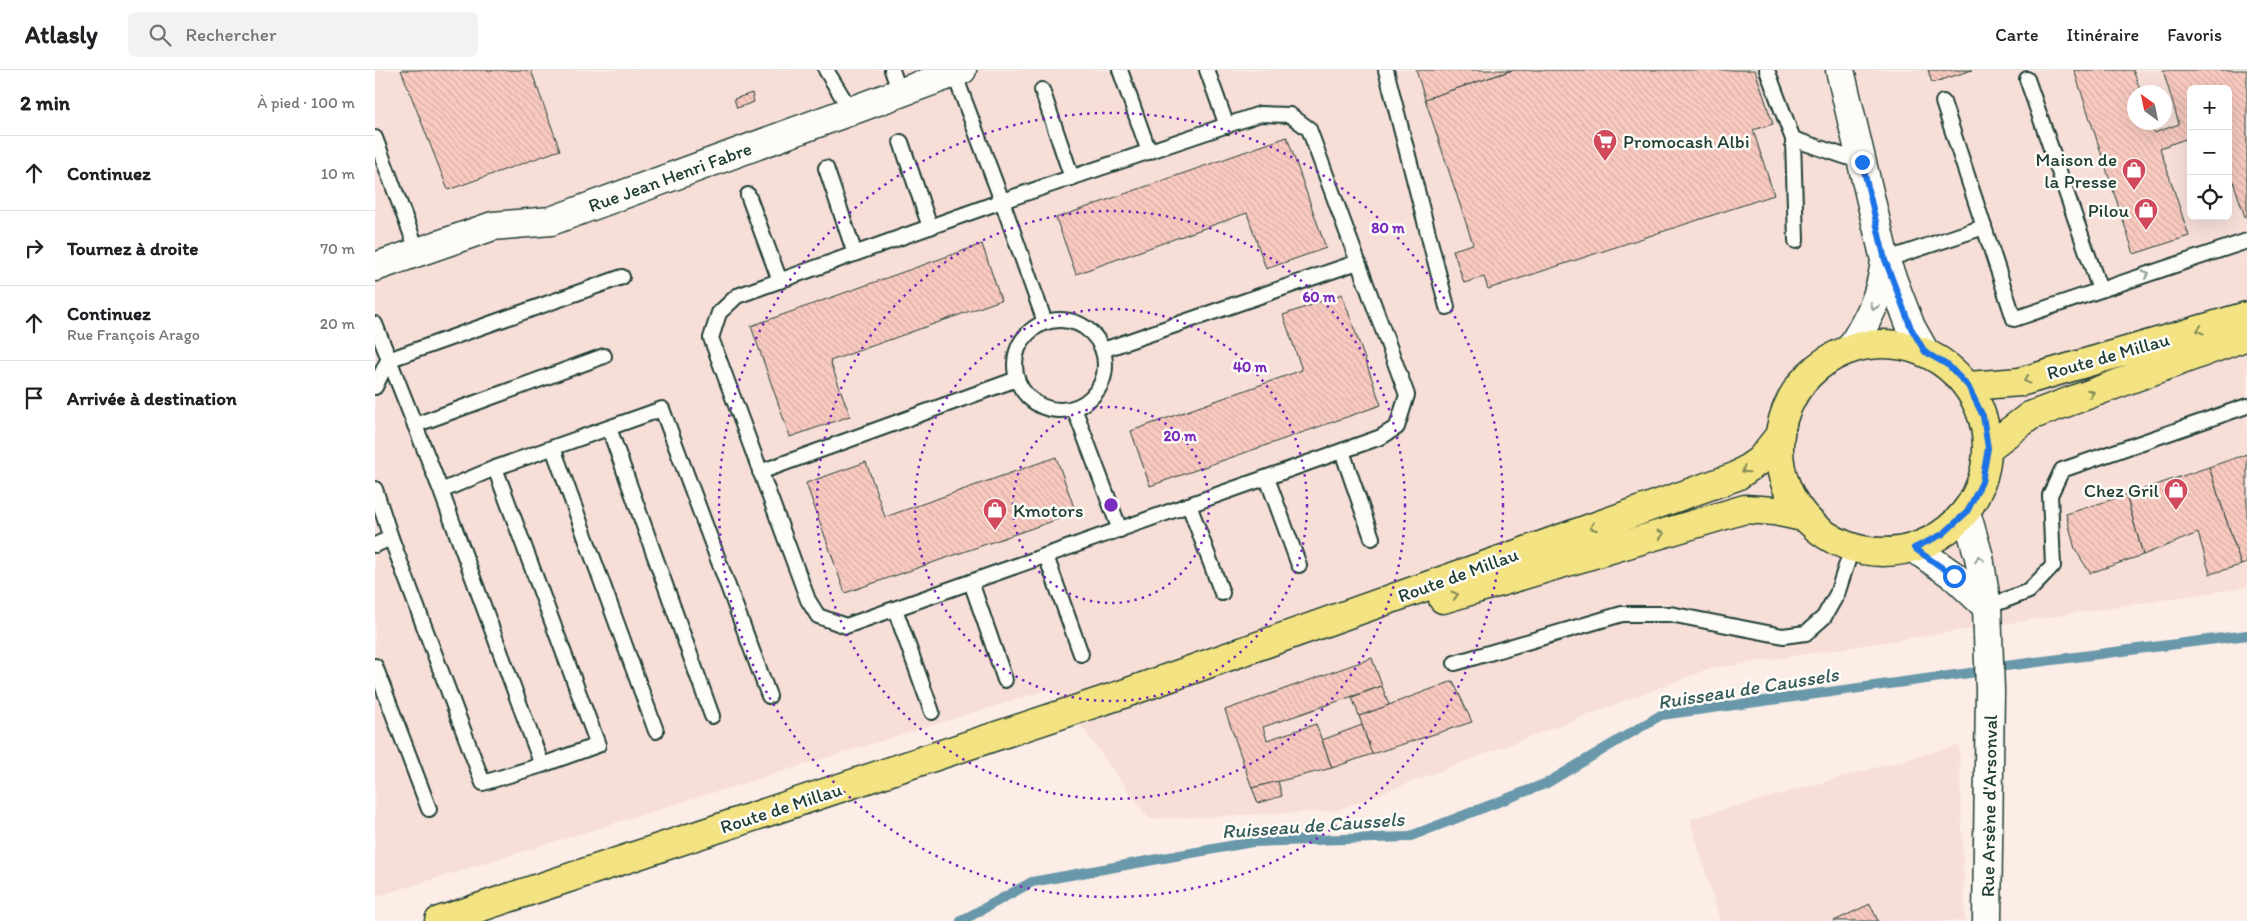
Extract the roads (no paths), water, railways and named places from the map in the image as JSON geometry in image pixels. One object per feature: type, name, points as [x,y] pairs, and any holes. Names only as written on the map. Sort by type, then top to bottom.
[{"type":"main road","name":"Route de Millau","points":[[1968,386],[2020,382],[2247,316]]},
{"type":"main road","name":"Route de Millau","points":[[1988,448],[2030,416],[2247,336]]},
{"type":"main road","points":[[1875,344],[1901,345],[1925,352],[1949,366],[1968,386],[1983,416],[1988,448],[1982,482],[1967,512],[1943,534],[1914,548],[1881,553],[1852,548],[1824,535],[1803,517],[1788,493],[1779,465],[1779,436],[1787,407],[1802,382],[1823,362],[1850,349],[1875,344]]},
{"type":"main road","name":"Route de Millau","points":[[439,921],[1123,694],[1737,476],[1760,460],[1779,436]]},
{"type":"main road","name":"Route de Millau","points":[[1123,694],[1745,509],[1775,511],[1803,517]]},
{"type":"street","points":[[1840,70],[1885,260],[1911,328],[1925,352]]},
{"type":"street","name":"Rue Jean Henri Fabre","points":[[375,267],[493,226],[551,221],[851,111],[896,81],[958,71]]},
{"type":"street","points":[[1850,349],[1871,316],[1882,283],[1885,260]]},
{"type":"street","name":"Rue Arsène d'Arsonval","points":[[1967,512],[1979,557],[1987,607],[1991,690],[1987,921]]},
{"type":"street","points":[[1914,548],[1954,576],[1987,607]]},
{"type":"lane","points":[[827,70],[851,111]]},
{"type":"lane","points":[[1120,70],[1149,152]]},
{"type":"lane","points":[[1207,70],[1227,126]]},
{"type":"lane","points":[[1385,70],[1447,307]]},
{"type":"lane","points":[[1767,70],[1793,139],[1796,241]]},
{"type":"lane","points":[[958,71],[1045,322]]},
{"type":"lane","points":[[2027,79],[2100,290]]},
{"type":"lane","points":[[1042,90],[1072,178]]},
{"type":"lane","points":[[1943,102],[2014,319],[2247,241]]},
{"type":"lane","points":[[1260,114],[1282,115],[1290,116],[1309,130],[1407,395],[1397,427],[1381,437],[847,626],[818,616],[807,600],[711,338],[719,313],[737,296],[1002,202],[1227,126],[1260,114]]},
{"type":"lane","points":[[375,138],[418,252]]},
{"type":"lane","points":[[1793,139],[1862,162]]},
{"type":"lane","points":[[901,142],[930,227]]},
{"type":"lane","points":[[826,168],[855,254]]},
{"type":"lane","points":[[748,195],[780,281]]},
{"type":"lane","points":[[1885,260],[1984,227]]},
{"type":"lane","points":[[1103,350],[1358,262]]},
{"type":"lane","points":[[375,387],[389,360],[622,276]]},
{"type":"lane","points":[[1069,320],[1090,330],[1103,350],[1105,374],[1094,395],[1074,408],[1051,409],[1029,399],[1017,379],[1015,356],[1026,334],[1045,322],[1069,320]]},
{"type":"lane","points":[[375,324],[441,491],[542,766]]},
{"type":"lane","points":[[415,425],[604,356]]},
{"type":"lane","points":[[760,472],[1017,379]]},
{"type":"lane","points":[[1987,607],[2029,591],[2053,566],[2050,495],[2062,470],[2247,406]]},
{"type":"lane","points":[[1074,408],[1120,530]]},
{"type":"lane","points":[[441,491],[495,468],[662,409],[769,696]]},
{"type":"lane","points":[[609,428],[712,716]]},
{"type":"lane","points":[[553,448],[656,731]]},
{"type":"lane","points":[[1342,451],[1372,538]]},
{"type":"lane","points":[[375,489],[391,538],[483,783],[542,766],[598,745],[495,468]]},
{"type":"lane","points":[[1267,478],[1299,565]]},
{"type":"lane","points":[[1189,505],[1222,593]]},
{"type":"lane","points":[[375,545],[391,538]]},
{"type":"lane","points":[[1455,663],[1622,614],[1670,614],[1783,636],[1806,633],[1824,617],[1837,594],[1852,548]]},
{"type":"lane","points":[[1046,556],[1081,654]]},
{"type":"lane","points":[[971,582],[1005,680]]},
{"type":"lane","points":[[895,609],[932,712]]},
{"type":"lane","points":[[375,666],[429,809]]},
{"type":"waterway","name":"Ruisseau de Caussels","points":[[961,921],[1032,882],[1252,842],[1408,837],[1547,783],[1661,715],[1977,672],[1998,667],[2247,635]]},
{"type":"place","name":"Promocash Albi","points":[[1605,162]]},
{"type":"place","name":"Maison de la Presse","points":[[2134,191]]},
{"type":"place","name":"Pilou","points":[[2146,231]]},
{"type":"place","name":"Chez Gril","points":[[2176,511]]},
{"type":"place","name":"Kmotors","points":[[995,531]]}]
